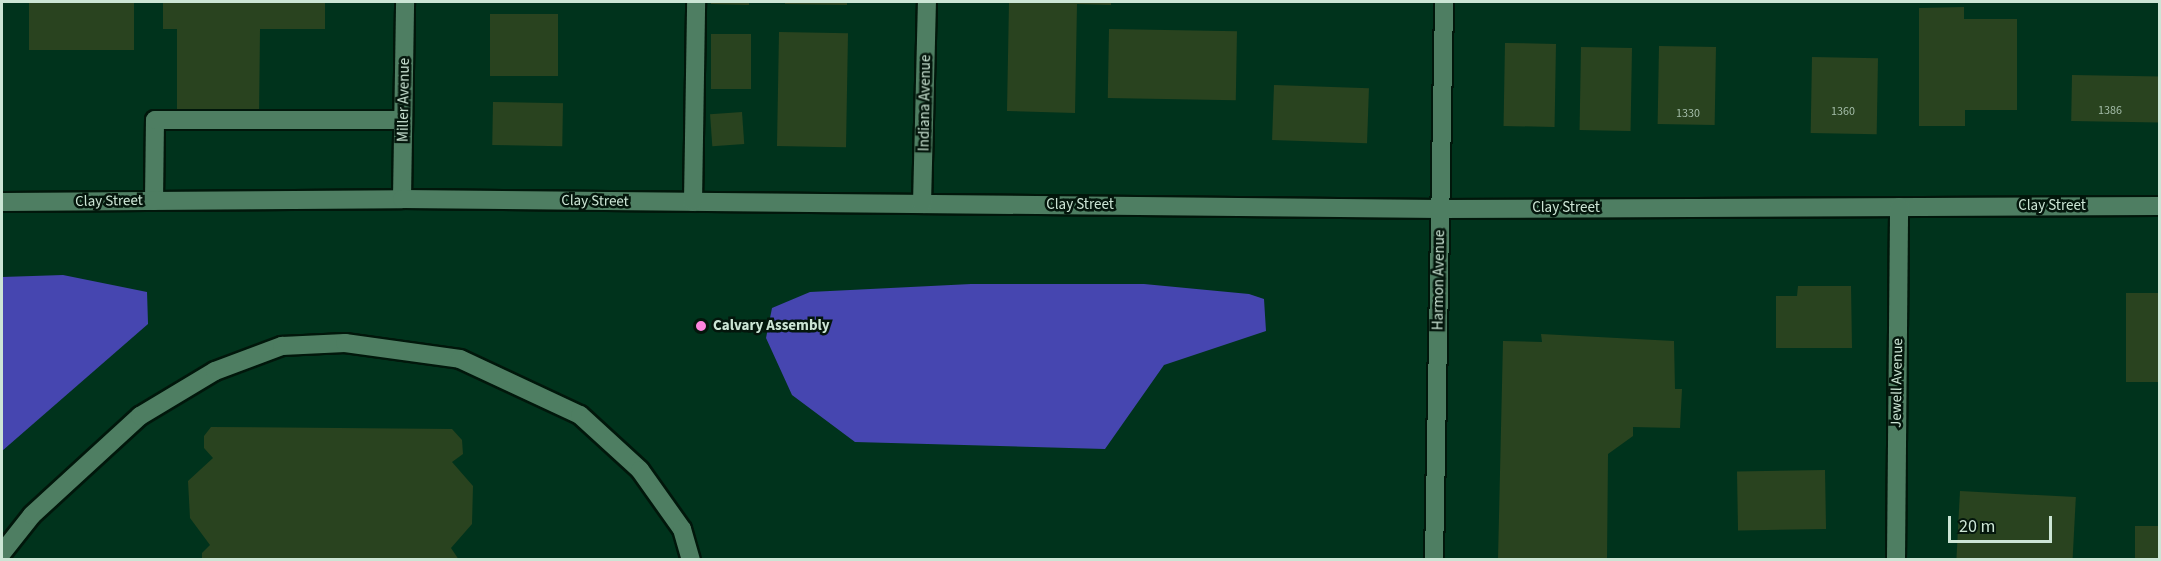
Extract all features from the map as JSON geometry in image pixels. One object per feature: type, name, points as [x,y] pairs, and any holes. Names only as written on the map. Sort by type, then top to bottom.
[{"type":"street","name":"Miller Avenue","points":[[402,199],[405,2]]},
{"type":"street","points":[[693,202],[696,2]]},
{"type":"street","name":"Indiana Avenue","points":[[922,204],[927,2]]},
{"type":"street","name":"Harmon Avenue","points":[[1434,560],[1444,2]]},
{"type":"street","points":[[154,201],[155,120],[403,120]]},
{"type":"street","name":"Clay Street","points":[[2,202],[402,199],[1440,208],[2160,206]]},
{"type":"street","name":"Jewell Avenue","points":[[1896,560],[1899,207]]},
{"type":"street","points":[[2,553],[32,515],[140,416],[215,371],[282,346],[345,343],[460,359],[580,415],[640,470],[682,529],[691,560]]},
{"type":"shaded area","points":[[63,275],[147,292],[148,324],[2,451],[2,277]]},
{"type":"shaded area","points":[[971,284],[1144,284],[1249,294],[1264,299],[1266,331],[1164,365],[1105,449],[855,442],[792,395],[766,338],[772,308],[810,292]]},
{"type":"building","points":[[29,2],[134,2],[134,50],[29,50]]},
{"type":"building","points":[[163,2],[325,2],[325,29],[260,29],[259,117],[177,116],[177,29],[163,29]]},
{"type":"building","points":[[711,2],[749,2],[749,5],[711,4]]},
{"type":"building","points":[[785,2],[847,2],[847,5],[785,4]]},
{"type":"building","points":[[1009,2],[1111,2],[1111,5],[1077,4],[1075,113],[1007,111]]},
{"type":"building","points":[[1964,7],[1964,19],[2017,19],[2017,110],[1965,110],[1965,126],[1919,126],[1919,8]]},
{"type":"building","points":[[490,14],[558,14],[558,76],[490,76]]},
{"type":"building","points":[[1109,29],[1237,31],[1236,100],[1108,98]]},
{"type":"building","points":[[779,32],[848,33],[846,147],[777,146]]},
{"type":"building","points":[[711,34],[751,34],[751,89],[711,89]]},
{"type":"building","points":[[1505,43],[1556,44],[1555,127],[1504,126]]},
{"type":"building","points":[[1659,46],[1716,47],[1715,125],[1658,124]]},
{"type":"building","points":[[1581,47],[1632,48],[1631,131],[1580,130]]},
{"type":"building","points":[[1812,57],[1878,58],[1877,134],[1811,133]]},
{"type":"building","points":[[2072,75],[2160,77],[2159,123],[2071,121]]},
{"type":"building","points":[[1274,85],[1369,88],[1367,143],[1272,140]]},
{"type":"building","points":[[493,102],[563,103],[562,146],[492,145]]},
{"type":"building","points":[[742,112],[744,144],[712,146],[710,114]]},
{"type":"building","points":[[1798,286],[1851,286],[1852,348],[1776,348],[1776,296],[1797,296]]},
{"type":"building","points":[[2126,293],[2160,293],[2160,382],[2126,382]]},
{"type":"building","points":[[1541,334],[1674,341],[1675,389],[1682,389],[1680,428],[1633,427],[1633,436],[1608,454],[1607,560],[1498,560],[1503,341],[1542,342]]},
{"type":"building","points":[[211,427],[452,429],[462,440],[463,454],[452,462],[473,486],[472,524],[451,548],[459,560],[202,560],[202,553],[210,545],[190,518],[188,481],[213,458],[204,448],[204,436]]},
{"type":"building","points":[[1825,470],[1826,529],[1738,531],[1737,472]]},
{"type":"building","points":[[1960,491],[2076,497],[2073,560],[1956,559]]},
{"type":"building","points":[[2135,526],[2160,526],[2160,560],[2135,560]]},
{"type":"place","name":"Calvary Assembly","points":[[701,326]]}]
